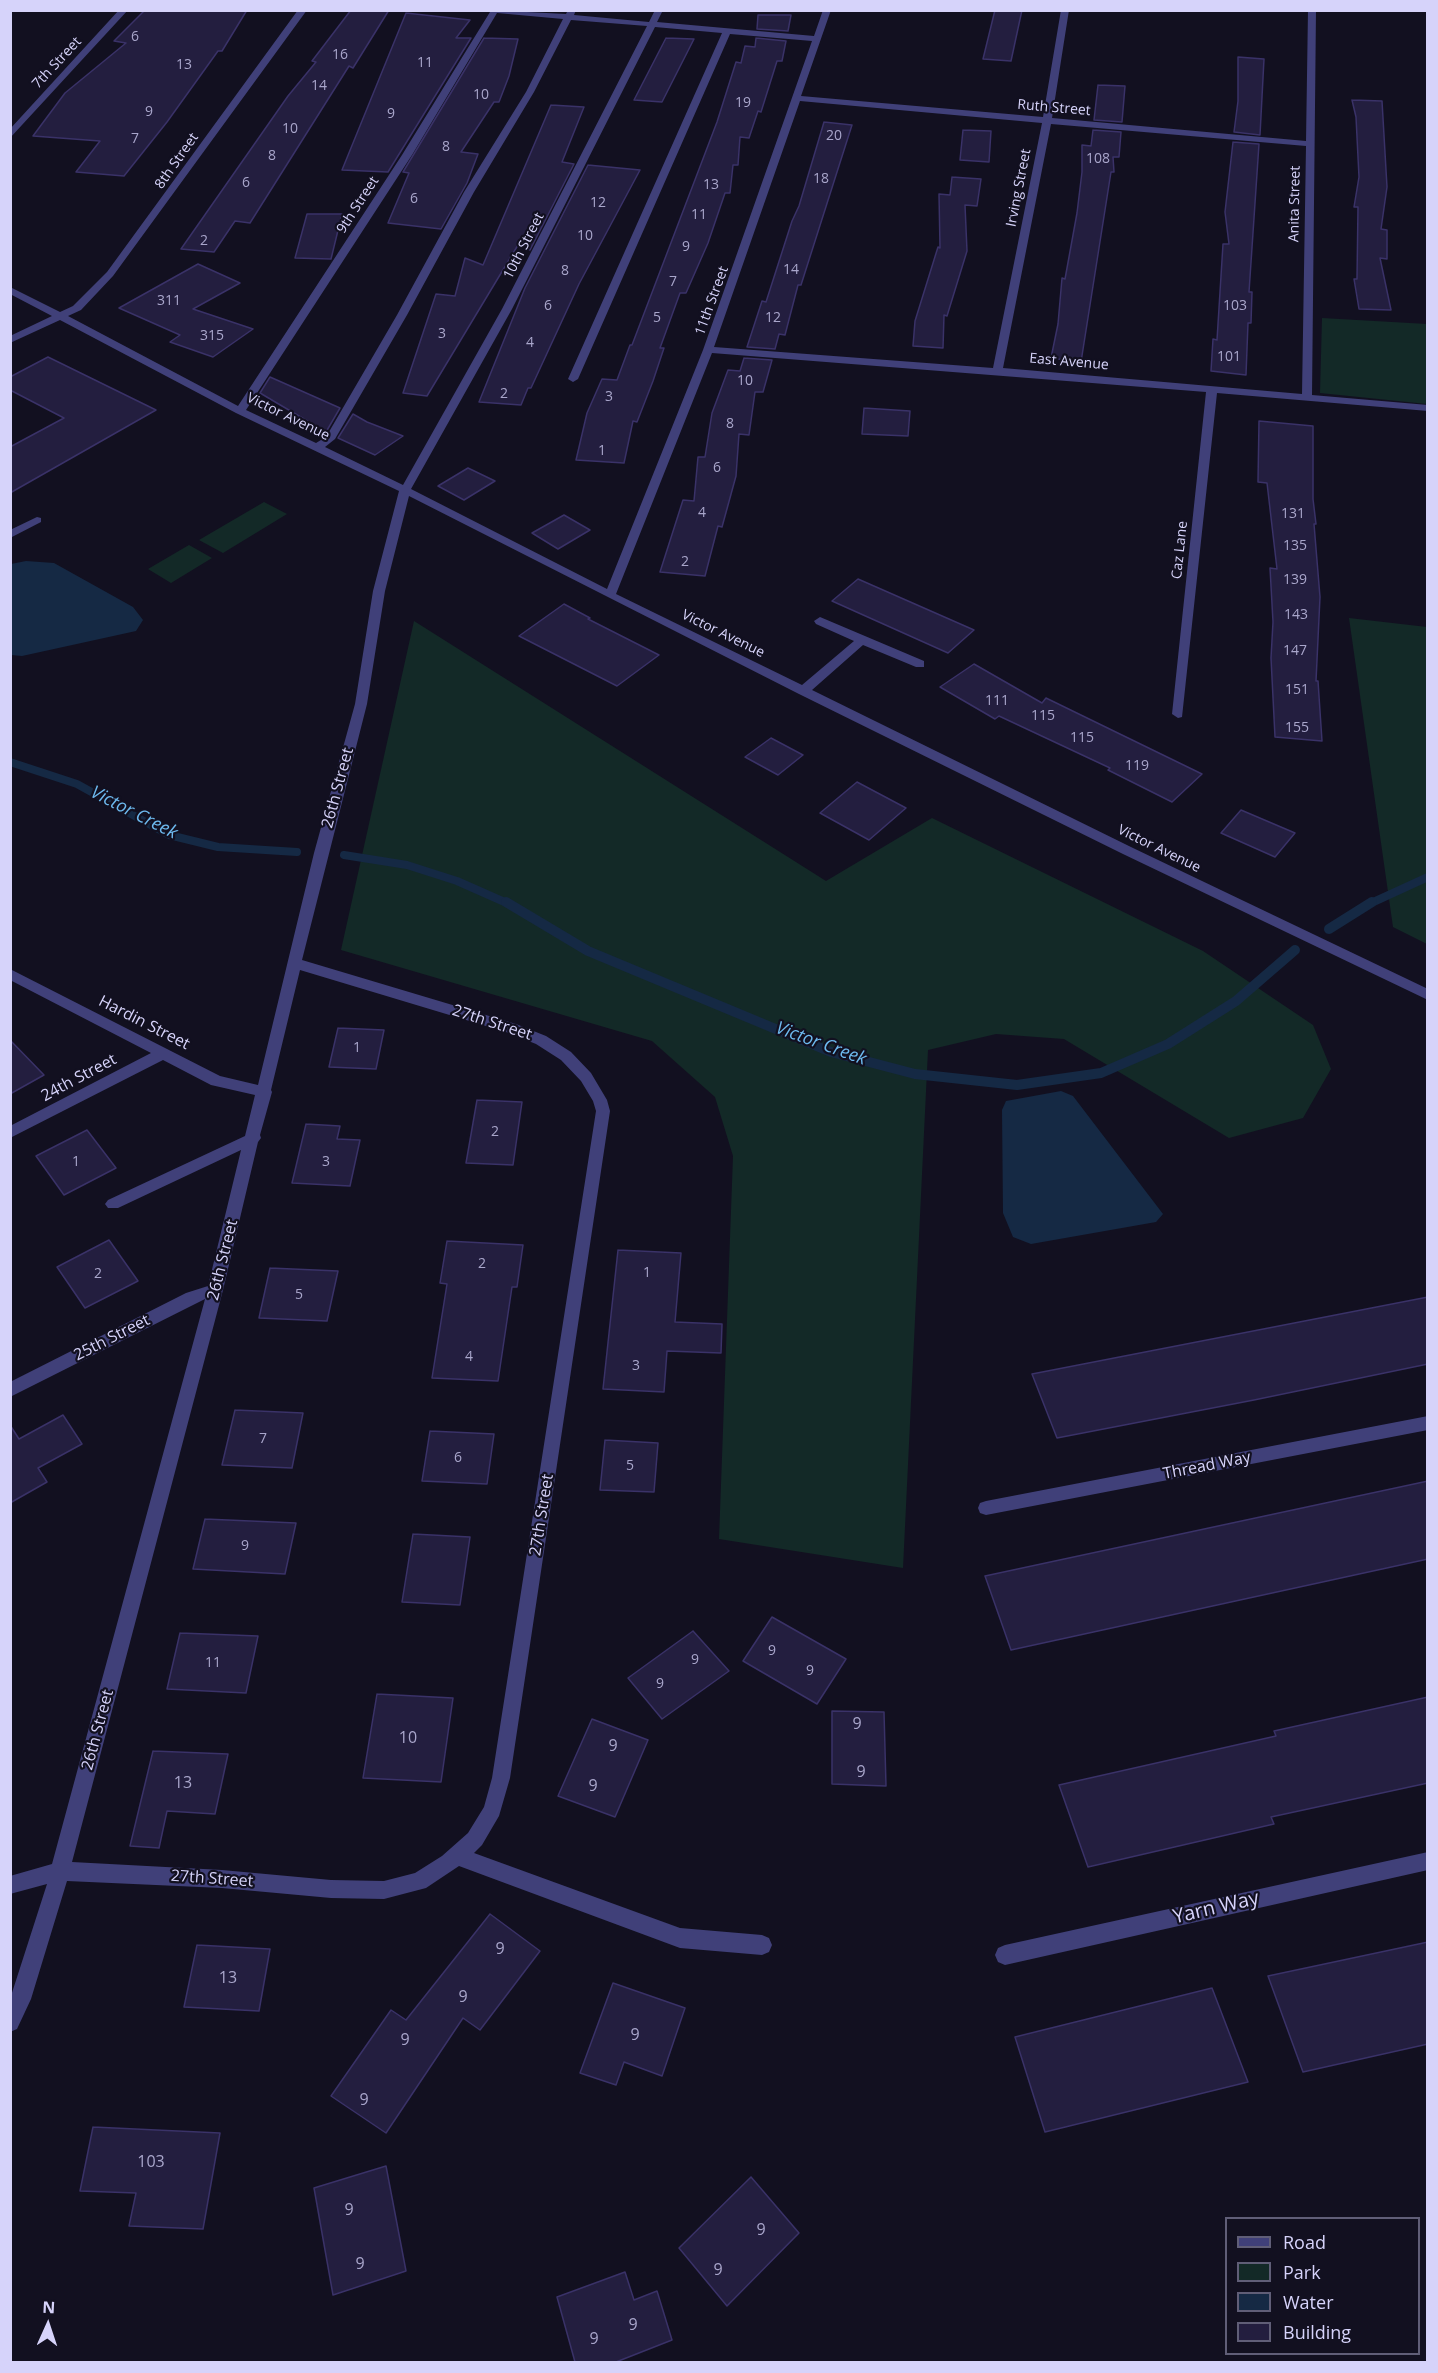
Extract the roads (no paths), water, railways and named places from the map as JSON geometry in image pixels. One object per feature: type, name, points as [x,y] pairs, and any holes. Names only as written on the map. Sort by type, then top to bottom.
[{"type":"street","name":"7th Street","points":[[10,135],[124,10]]},
{"type":"street","name":"8th Street","points":[[10,340],[77,308],[110,274],[303,10]]},
{"type":"street","name":"10th Street","points":[[405,490],[507,309],[659,10]]},
{"type":"street","name":"11th Street","points":[[610,596],[708,350],[827,10]]},
{"type":"street","name":"Irving Street","points":[[997,371],[1047,121],[1065,10]]},
{"type":"street","name":"Anita Street","points":[[1307,397],[1312,10]]},
{"type":"street","points":[[494,11],[570,14],[653,25],[816,39]]},
{"type":"street","name":"9th Street","points":[[240,411],[407,155],[494,11]]},
{"type":"street","points":[[317,448],[330,439],[469,192],[530,92],[570,14]]},
{"type":"street","points":[[573,379],[727,31]]},
{"type":"street","name":"Ruth Street","points":[[795,98],[1310,144]]},
{"type":"street","name":"Victor Avenue","points":[[10,290],[240,411],[405,490],[610,596],[1128,851],[1428,995]]},
{"type":"street","name":"East Avenue","points":[[708,350],[997,371],[1428,408]]},
{"type":"street","name":"Caz Lane","points":[[1178,714],[1212,389]]},
{"type":"street","name":"26th Street","points":[[10,2022],[21,1999],[60,1871],[216,1290],[294,963],[361,704],[379,591],[405,490]]},
{"type":"street","points":[[10,535],[37,520]]},
{"type":"street","points":[[820,621],[920,664]]},
{"type":"street","points":[[803,690],[862,640]]},
{"type":"street","name":"27th Street","points":[[10,1885],[60,1871],[222,1878],[331,1889],[384,1890],[419,1881],[449,1863],[475,1839],[492,1810],[501,1778],[603,1111],[600,1100],[586,1077],[566,1056],[541,1040],[511,1028],[294,963]]},
{"type":"street","name":"Hardin Street","points":[[10,974],[216,1081],[265,1092]]},
{"type":"street","name":"24th Street","points":[[10,1133],[164,1053]]},
{"type":"street","points":[[114,1204],[254,1137]]},
{"type":"street","name":"25th Street","points":[[10,1390],[192,1297],[216,1290]]},
{"type":"street","name":"Thread Way","points":[[986,1508],[1428,1423]]},
{"type":"street","points":[[457,1856],[680,1938],[762,1945]]},
{"type":"street","name":"Yarn Way","points":[[1005,1955],[1428,1861]]},
{"type":"water","points":[[26,561],[54,563],[133,607],[143,620],[136,631],[22,656],[11,655],[11,564]]},
{"type":"water","points":[[1061,1091],[1073,1096],[1163,1214],[1156,1222],[1031,1244],[1013,1237],[1003,1213],[1002,1110],[1006,1101]]},
{"type":"waterway","name":"Victor Creek","points":[[10,762],[77,784],[169,835],[218,847],[297,852]]},
{"type":"waterway","name":"Victor Creek","points":[[344,855],[407,865],[457,881],[509,904]]},
{"type":"waterway","name":"Victor Creek","points":[[1369,904],[1428,877]]},
{"type":"waterway","name":"Victor Creek","points":[[506,902],[588,951],[831,1052],[915,1074],[1017,1085],[1101,1073],[1168,1044],[1236,1001],[1295,950]]},
{"type":"waterway","name":"Victor Creek","points":[[1329,929],[1372,902]]}]
